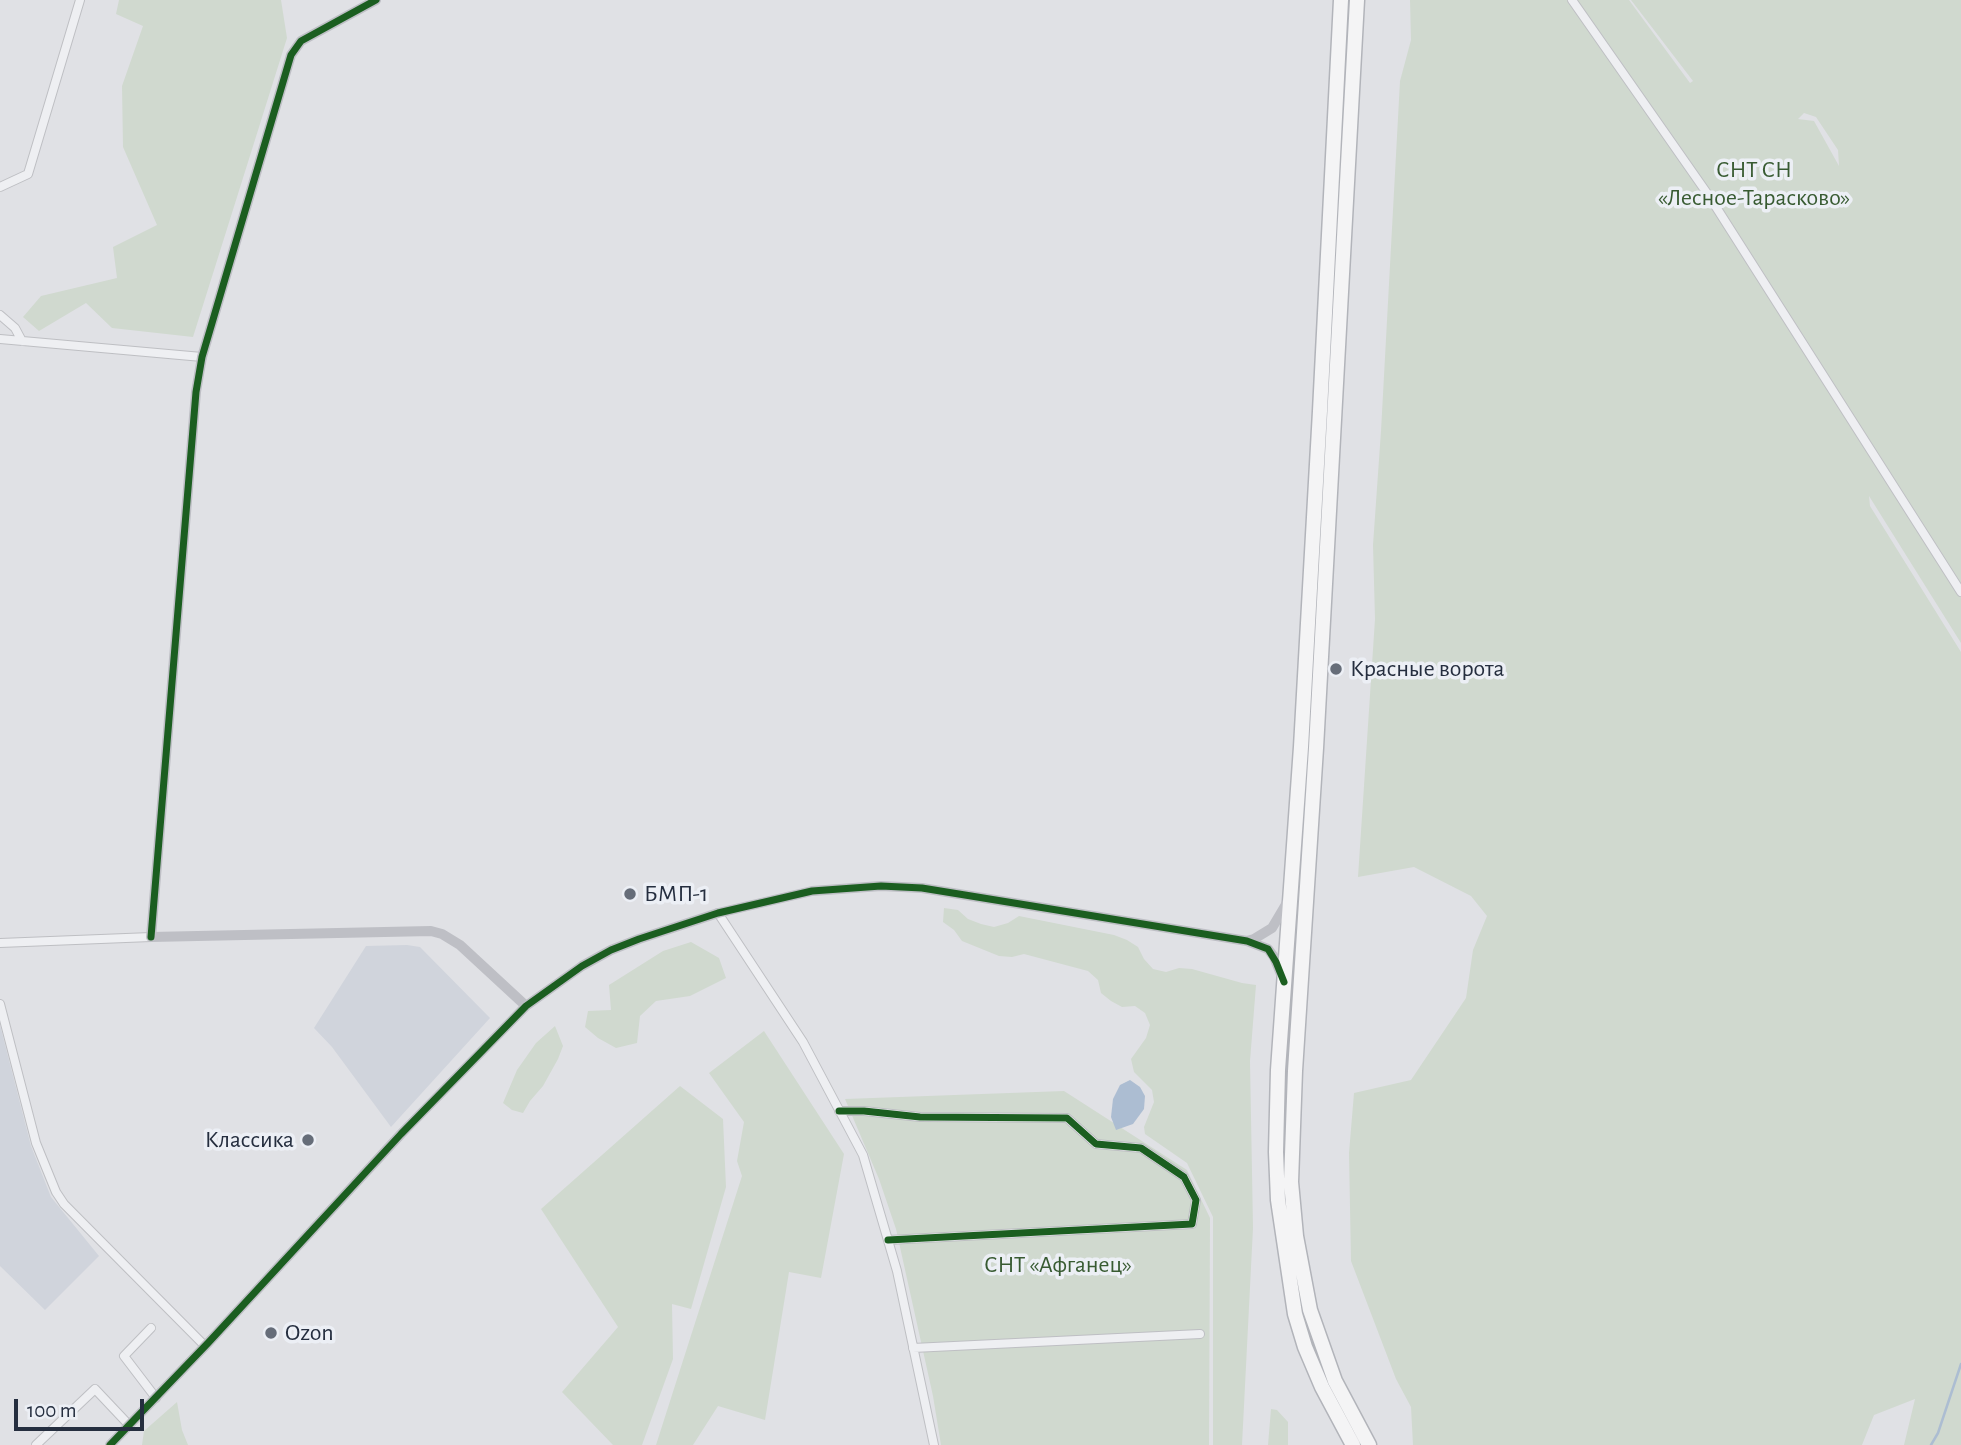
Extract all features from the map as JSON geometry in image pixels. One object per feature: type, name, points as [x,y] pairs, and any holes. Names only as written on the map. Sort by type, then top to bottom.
[{"type":"highway","points":[[1340,0],[1320,423],[1284,982],[1276,1153],[1278,1200],[1296,1314],[1305,1348],[1353,1445]]},
{"type":"highway","points":[[1357,0],[1316,748],[1295,1071],[1291,1182],[1296,1236],[1310,1310],[1335,1381],[1369,1445]]},
{"type":"street","points":[[0,187],[28,174],[80,0]]},
{"type":"street","points":[[151,937],[195,405],[202,357],[291,55],[301,41],[376,0]]},
{"type":"street","points":[[1572,0],[1709,196],[1961,592]]},
{"type":"street","points":[[0,315],[15,328],[22,341]]},
{"type":"street","points":[[0,339],[202,357]]},
{"type":"street","points":[[110,1445],[401,1134],[526,1006],[582,966],[611,950],[659,931],[718,913],[812,891],[862,887],[941,890],[1247,941],[1268,949],[1284,982]]},
{"type":"street","points":[[1247,941],[1272,928],[1290,899]]},
{"type":"street","points":[[718,913],[803,1042],[863,1155],[897,1271],[934,1445]]},
{"type":"street","points":[[0,943],[430,931],[442,934],[460,945],[526,1006]]},
{"type":"street","points":[[0,1004],[36,1143],[56,1192],[64,1204],[205,1346]]},
{"type":"street","points":[[839,1111],[920,1117],[1067,1118],[1096,1144],[1141,1148],[1184,1177],[1196,1200],[1192,1224],[888,1240]]},
{"type":"street","points":[[151,1328],[124,1356],[156,1398]]},
{"type":"street","points":[[913,1348],[1200,1334]]},
{"type":"street","points":[[36,1445],[95,1389],[129,1425]]},
{"type":"shaded area","points":[[366,946],[420,947],[490,1018],[391,1127],[332,1047],[314,1028]]},
{"type":"shaded area","points":[[0,1025],[31,1146],[51,1197],[99,1256],[45,1310],[0,1266]]},
{"type":"green space","points":[[119,0],[281,0],[287,38],[193,337],[112,328],[86,303],[39,331],[23,317],[41,296],[117,278],[113,247],[157,225],[123,147],[122,86],[143,26],[116,14]]},
{"type":"green space","name":"СНТ СН «Лесное-Тарасково»","points":[[1410,0],[1629,0],[1690,83],[1693,81],[1631,0],[1961,0],[1961,643],[1869,496],[1870,506],[1961,652],[1961,1445],[1904,1445],[1915,1399],[1874,1415],[1862,1445],[1413,1445],[1411,1407],[1396,1379],[1351,1261],[1349,1153],[1354,1093],[1411,1080],[1466,998],[1473,950],[1487,916],[1471,896],[1414,867],[1358,877],[1375,619],[1373,545],[1400,81],[1411,40]],"holes":[[[1804,113],[1816,117],[1838,150],[1839,166],[1814,121],[1798,119]]]},
{"type":"green space","points":[[944,908],[958,910],[968,919],[994,927],[1019,916],[1114,935],[1138,947],[1153,969],[1166,972],[1179,968],[1192,969],[1256,985],[1250,1061],[1253,1228],[1242,1445],[1213,1445],[1213,1217],[1187,1163],[1145,1134],[1144,1127],[1154,1102],[1152,1090],[1134,1072],[1131,1059],[1146,1038],[1150,1025],[1145,1013],[1135,1006],[1122,1007],[1111,1001],[1101,993],[1098,980],[1088,971],[1024,954],[999,956],[962,941],[954,930],[943,922]]},
{"type":"green space","points":[[691,942],[719,958],[726,978],[690,996],[656,1001],[640,1016],[637,1043],[616,1048],[585,1027],[588,1011],[611,1010],[609,985],[663,951]]},
{"type":"green space","points":[[555,1026],[563,1046],[558,1059],[523,1113],[512,1110],[503,1103],[517,1070],[536,1043]]},
{"type":"green space","points":[[764,1031],[844,1154],[821,1278],[789,1272],[765,1420],[718,1406],[693,1445],[656,1445],[742,1176],[737,1161],[744,1122],[709,1073]]},
{"type":"green space","points":[[680,1086],[723,1119],[726,1187],[691,1309],[672,1304],[673,1359],[642,1445],[613,1445],[562,1392],[618,1327],[541,1209]]},
{"type":"green space","name":"СНТ «Афганец»","points":[[1064,1091],[1187,1170],[1210,1218],[1209,1445],[941,1445],[933,1396],[896,1229],[879,1179],[845,1099]]},
{"type":"green space","points":[[177,1402],[188,1445],[142,1445],[144,1431]]},
{"type":"green space","points":[[1271,1409],[1277,1410],[1288,1422],[1288,1445],[1268,1445]]},
{"type":"water","points":[[1130,1080],[1140,1087],[1145,1096],[1144,1109],[1133,1124],[1116,1130],[1111,1117],[1113,1099],[1120,1085]]},
{"type":"waterway","points":[[1931,1445],[1938,1433],[1961,1364]]},
{"type":"cycle path","points":[[151,937],[196,392],[202,357],[291,55],[301,41],[376,0]]},
{"type":"cycle path","points":[[110,1445],[401,1134],[526,1006],[582,966],[611,950],[718,913],[812,891],[881,886],[922,888],[1247,941],[1268,949],[1284,982]]},
{"type":"cycle path","points":[[839,1111],[920,1117],[1067,1118],[1096,1144],[1141,1148],[1184,1177],[1196,1200],[1192,1224],[888,1240]]},
{"type":"place","name":"Красные ворота","points":[[1336,669]]},
{"type":"place","name":"БМП-1","points":[[630,894]]},
{"type":"place","name":"Классика","points":[[308,1140]]},
{"type":"place","name":"Ozon","points":[[271,1333]]}]
